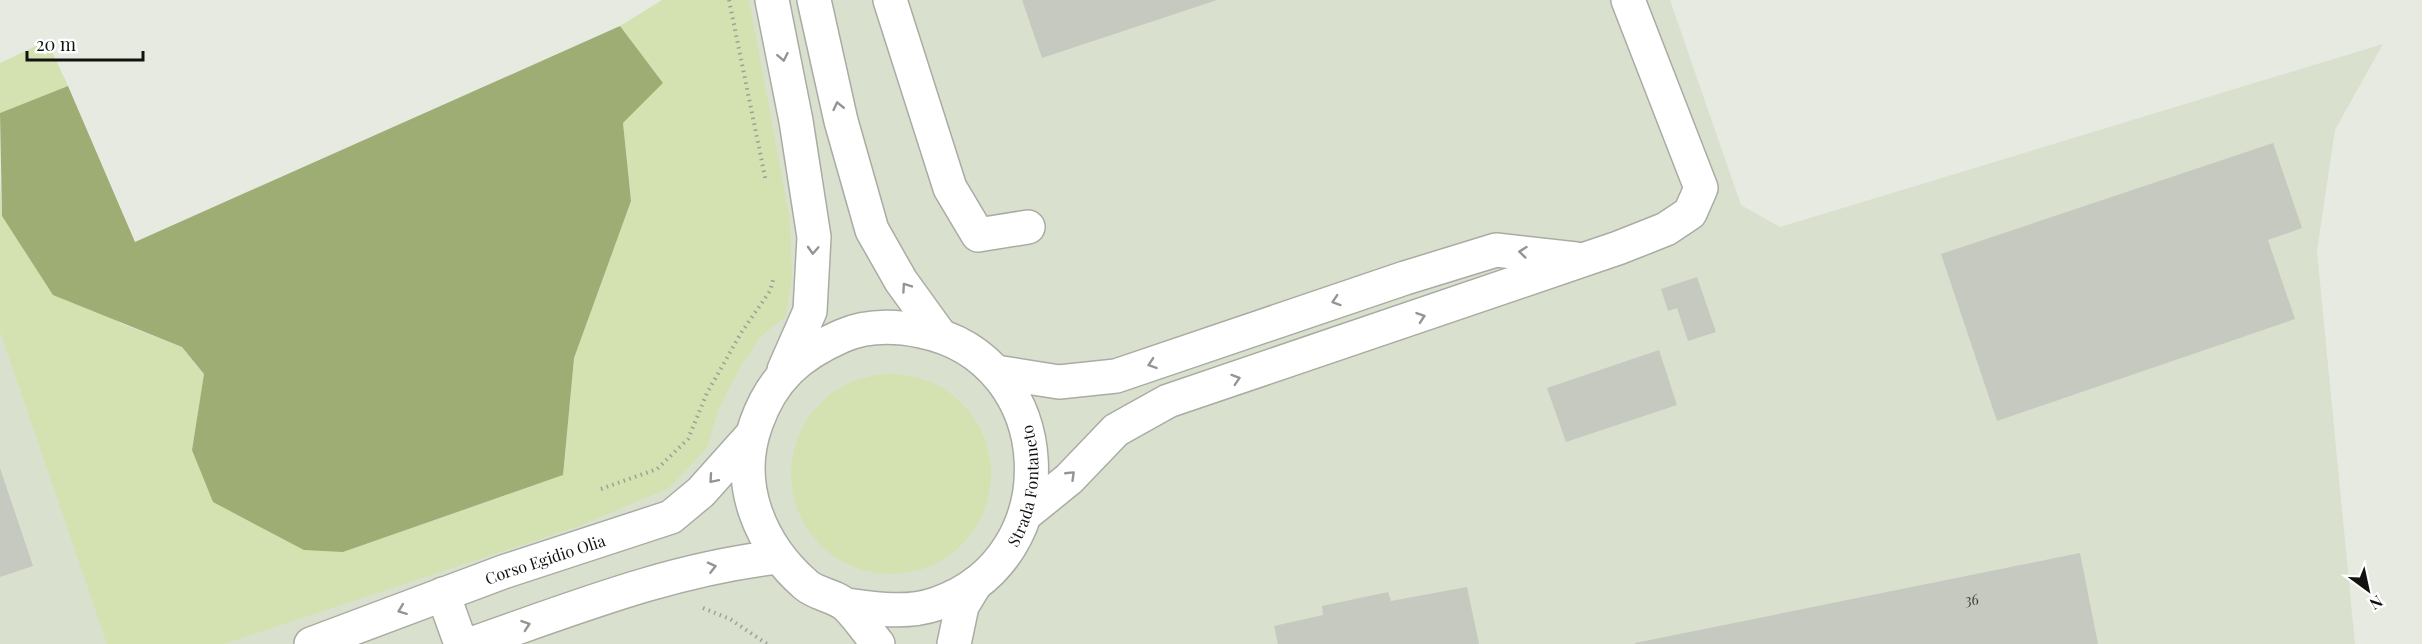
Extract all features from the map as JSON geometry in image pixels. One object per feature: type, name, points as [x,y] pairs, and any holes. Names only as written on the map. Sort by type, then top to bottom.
[{"type":"street","points":[[772,0],[796,121],[814,237],[810,311],[780,378]]},
{"type":"street","points":[[814,0],[841,121],[872,230],[901,281],[940,334]]},
{"type":"street","points":[[890,0],[950,188],[978,235],[1028,227]]},
{"type":"street","points":[[1027,513],[1069,479],[1116,430],[1168,401],[1512,286],[1666,229],[1690,213],[1701,188],[1628,0]]},
{"type":"street","points":[[996,372],[1059,382],[1116,376],[1496,250],[1581,259]]},
{"type":"street","name":"Strada Fontaneto","points":[[897,326],[940,334],[970,350],[996,372],[1018,403],[1030,438],[1033,476],[1027,513],[1014,540],[998,564],[976,583],[936,604],[891,611],[847,605],[809,587],[778,557],[757,520],[748,478],[752,435],[762,405],[780,378],[812,349],[853,331],[897,326]]},
{"type":"street","name":"Corso Egidio Olia","points":[[311,644],[443,594],[671,517],[702,492],[752,435]]},
{"type":"street","points":[[471,644],[651,582],[730,562],[778,557]]},
{"type":"street","points":[[954,644],[962,606],[976,583]]},
{"type":"street","points":[[443,594],[461,644]]},
{"type":"street","name":"Strada Fontaneto","points":[[847,605],[878,644]]},
{"type":"path","points":[[729,0],[768,193]]},
{"type":"path","points":[[601,489],[657,469],[688,439],[707,393],[741,333],[770,291],[774,276]]},
{"type":"path","points":[[698,605],[730,620],[767,644]]},
{"type":"shaded area","points":[[711,0],[1670,0],[1741,205],[1780,227],[2383,44],[2335,130],[2317,251],[2355,644],[0,644],[0,319],[114,633],[439,518]]},
{"type":"green space","points":[[662,0],[749,0],[790,221],[792,277],[786,316],[761,336],[739,369],[719,408],[707,448],[669,488],[579,526],[223,644],[107,644],[0,331],[0,181],[2,216],[120,323],[182,347],[204,374],[192,450],[344,552],[563,475],[574,358],[631,201],[623,123],[663,83],[620,26]]},
{"type":"green space","points":[[620,26],[663,83],[623,123],[631,201],[574,358],[563,475],[343,552],[304,550],[213,502],[192,450],[204,374],[182,347],[53,295],[2,216],[0,113],[68,86],[135,242]]},
{"type":"green space","points":[[47,41],[68,86],[0,113],[0,63]]},
{"type":"green space","points":[[891,374],[910,376],[938,386],[968,411],[983,436],[989,455],[991,474],[989,493],[979,521],[954,551],[929,566],[910,572],[891,574],[872,572],[844,562],[814,537],[799,512],[793,493],[791,474],[793,455],[803,427],[828,397],[853,382],[872,376]]},
{"type":"building","points":[[1022,0],[1217,0],[1042,58]]},
{"type":"building","points":[[2273,143],[2302,228],[2268,240],[2295,319],[1997,421],[1941,254]]},
{"type":"building","points":[[1697,277],[1716,332],[1688,341],[1677,308],[1668,311],[1661,289]]},
{"type":"building","points":[[1659,350],[1677,405],[1566,442],[1547,388]]},
{"type":"building","points":[[0,468],[33,566],[0,577]]},
{"type":"building","points":[[2080,553],[2098,644],[1635,644],[1635,643]]},
{"type":"building","points":[[1467,587],[1479,644],[1278,644],[1274,626],[1323,615],[1322,606],[1388,592],[1391,601]]}]
